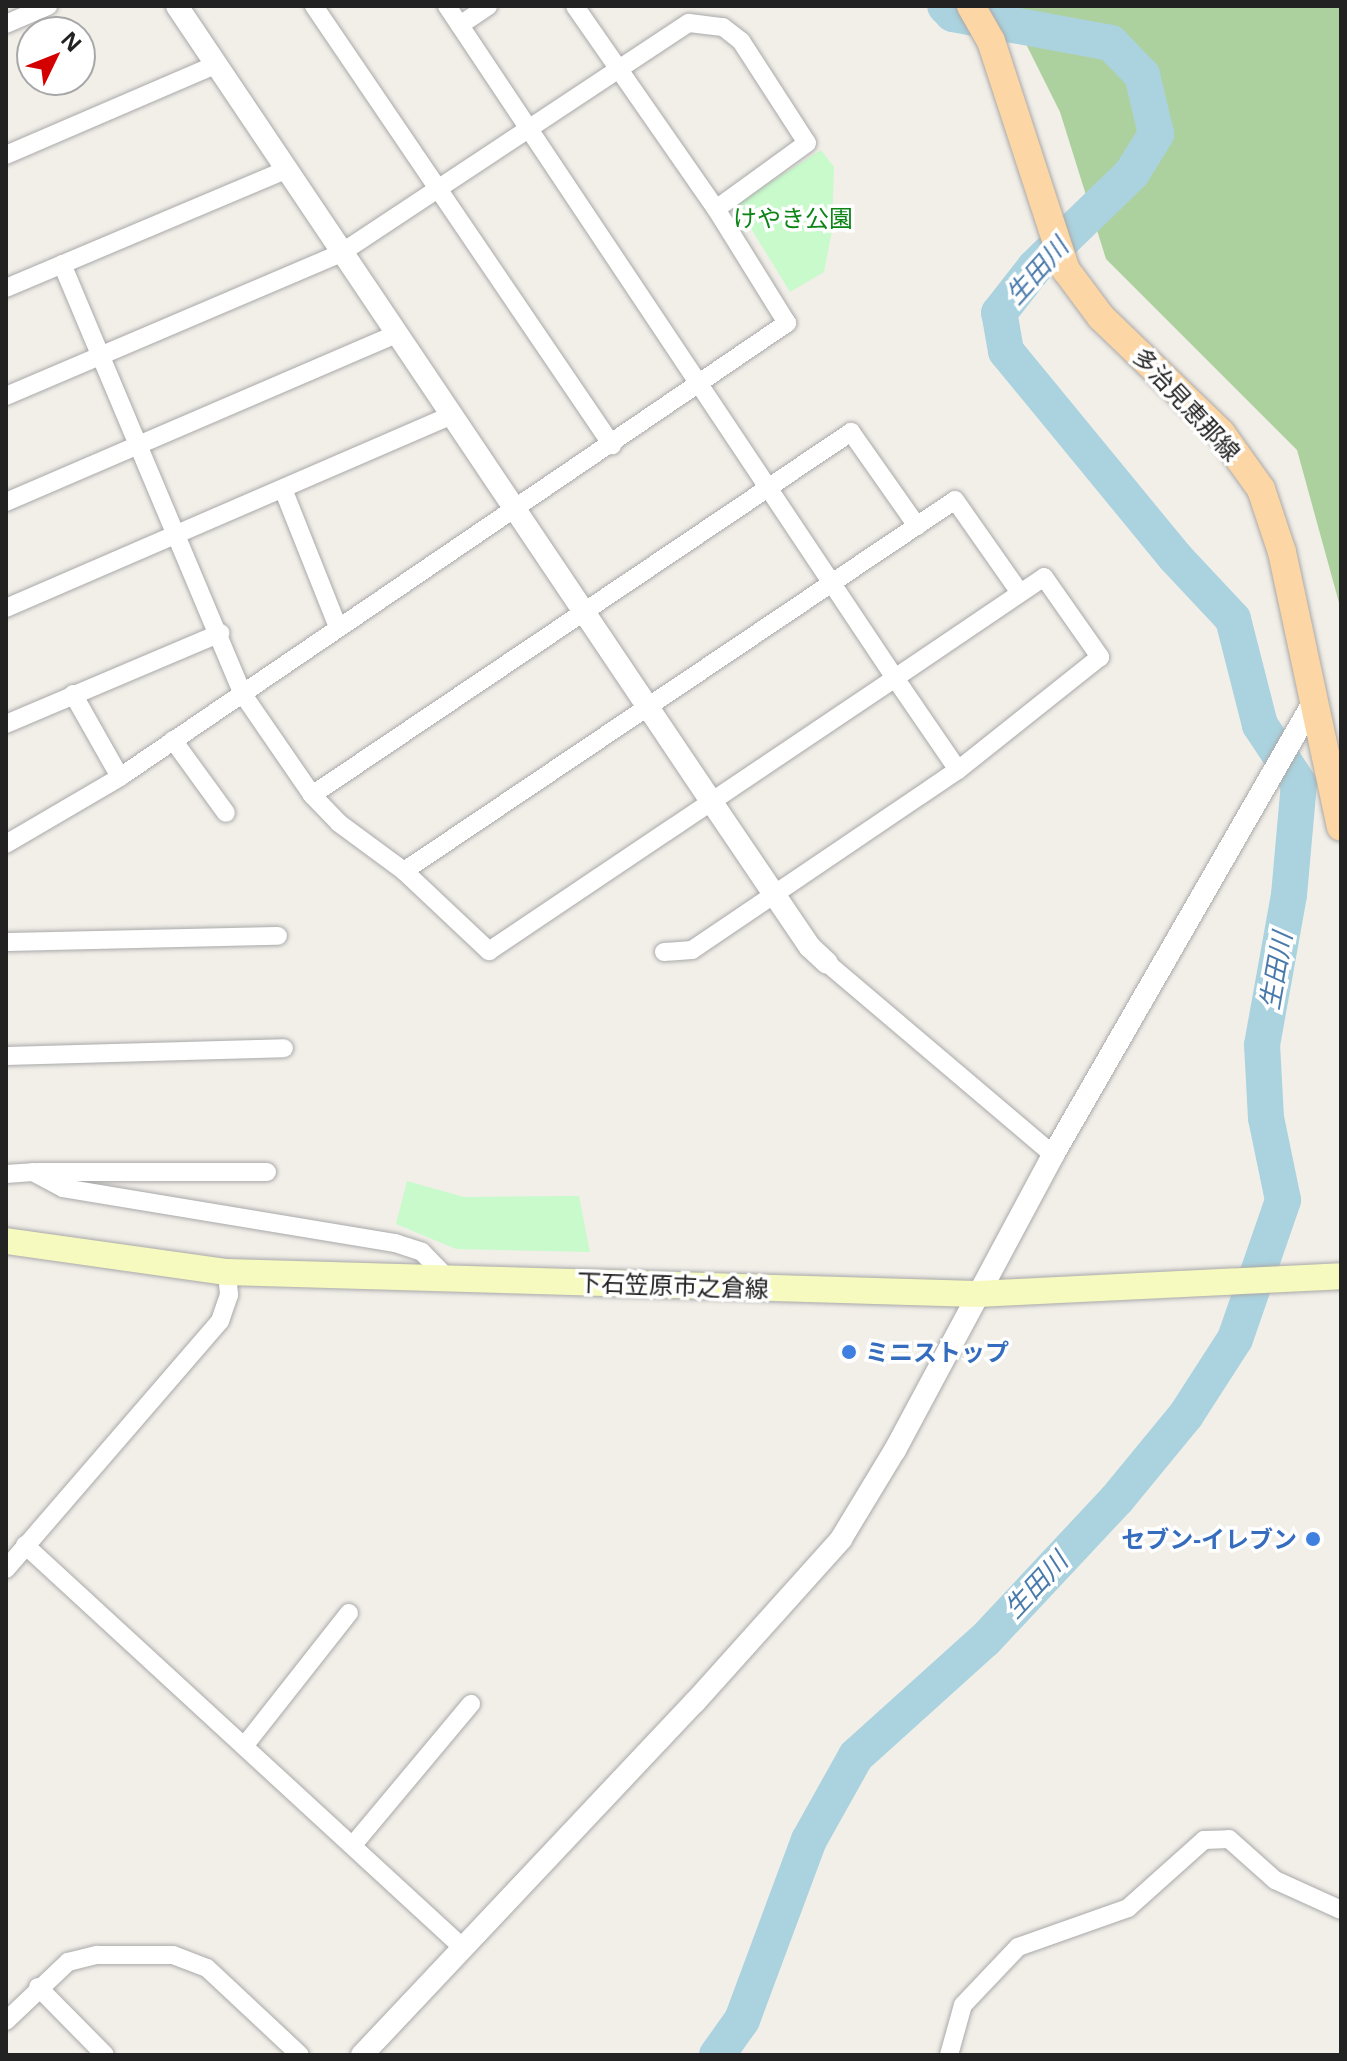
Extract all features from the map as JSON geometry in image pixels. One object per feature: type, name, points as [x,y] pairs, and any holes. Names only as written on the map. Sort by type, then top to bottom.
[{"type":"main road","name":"多治見恵那線","points":[[971,6],[991,41],[1047,222],[1066,270],[1101,317],[1221,433],[1261,489],[1282,552],[1341,827]]},
{"type":"main road","name":"下石笠原市之倉線","points":[[6,1241],[227,1272],[977,1294],[1341,1276]]},
{"type":"street","points":[[6,24],[48,6]]},
{"type":"street","points":[[177,6],[514,509],[650,705],[711,801],[827,963],[1053,1155]]},
{"type":"street","points":[[314,6],[612,445]]},
{"type":"street","points":[[447,6],[958,770]]},
{"type":"street","points":[[460,25],[488,6]]},
{"type":"street","points":[[6,844],[120,777],[337,625],[612,445],[787,323],[716,209],[575,6]]},
{"type":"street","points":[[6,396],[341,253],[618,67],[689,23],[723,27],[741,41],[807,143],[716,209]]},
{"type":"street","points":[[6,155],[215,65]]},
{"type":"street","points":[[6,288],[286,170]]},
{"type":"street","points":[[62,264],[98,355],[140,444],[220,633],[242,693],[312,795],[339,823],[404,871],[489,951],[1044,577],[1100,657],[958,770],[692,950],[664,952]]},
{"type":"street","points":[[6,502],[396,334]]},
{"type":"street","points":[[6,608],[451,415]]},
{"type":"street","points":[[312,795],[851,432],[917,526]]},
{"type":"street","points":[[283,489],[337,625]]},
{"type":"street","points":[[404,871],[955,500],[1020,593]]},
{"type":"street","points":[[6,724],[220,633]]},
{"type":"street","points":[[73,694],[120,777]]},
{"type":"street","points":[[362,2055],[695,1702],[841,1539],[895,1450],[1053,1155],[1313,703]]},
{"type":"street","points":[[173,740],[226,813]]},
{"type":"street","points":[[6,942],[278,936]]},
{"type":"street","points":[[6,1056],[284,1048]]},
{"type":"street","points":[[33,1172],[63,1188],[395,1243],[422,1252],[447,1278]]},
{"type":"street","points":[[6,1174],[267,1172]]},
{"type":"street","points":[[6,1569],[220,1321],[229,1295],[227,1272]]},
{"type":"street","points":[[25,1545],[462,1947]]},
{"type":"street","points":[[245,1745],[349,1613]]},
{"type":"street","points":[[353,1845],[471,1704]]},
{"type":"street","points":[[949,2055],[963,2005],[1018,1947],[1128,1908],[1204,1840],[1229,1839],[1275,1880],[1341,1910]]},
{"type":"street","points":[[6,2021],[38,1987],[68,1962],[83,1958],[173,1955],[207,1968],[300,2055]]},
{"type":"street","points":[[38,1987],[105,2055]]},
{"type":"green space","points":[[1007,6],[1341,6],[1341,610],[1297,450],[1106,259],[1060,112]]},
{"type":"green space","name":"けやき公園","points":[[821,150],[834,167],[832,231],[824,272],[790,292],[736,204]]},
{"type":"green space","points":[[407,1181],[464,1197],[579,1196],[590,1252],[456,1249],[396,1224]]},
{"type":"waterway","name":"生田川","points":[[717,2055],[742,2020],[809,1840],[856,1756],[985,1640],[1117,1499],[1186,1415],[1235,1339],[1283,1200],[1266,1118],[1262,1045],[1289,895],[1299,784],[1260,725],[1233,619],[1175,557],[1006,351],[999,313],[1035,267],[1132,173],[1156,134],[1142,75],[1111,43],[953,14],[945,6]]},
{"type":"place","name":"ミニストップ","points":[[849,1352]]},
{"type":"place","name":"セブン-イレブン","points":[[1313,1539]]}]
